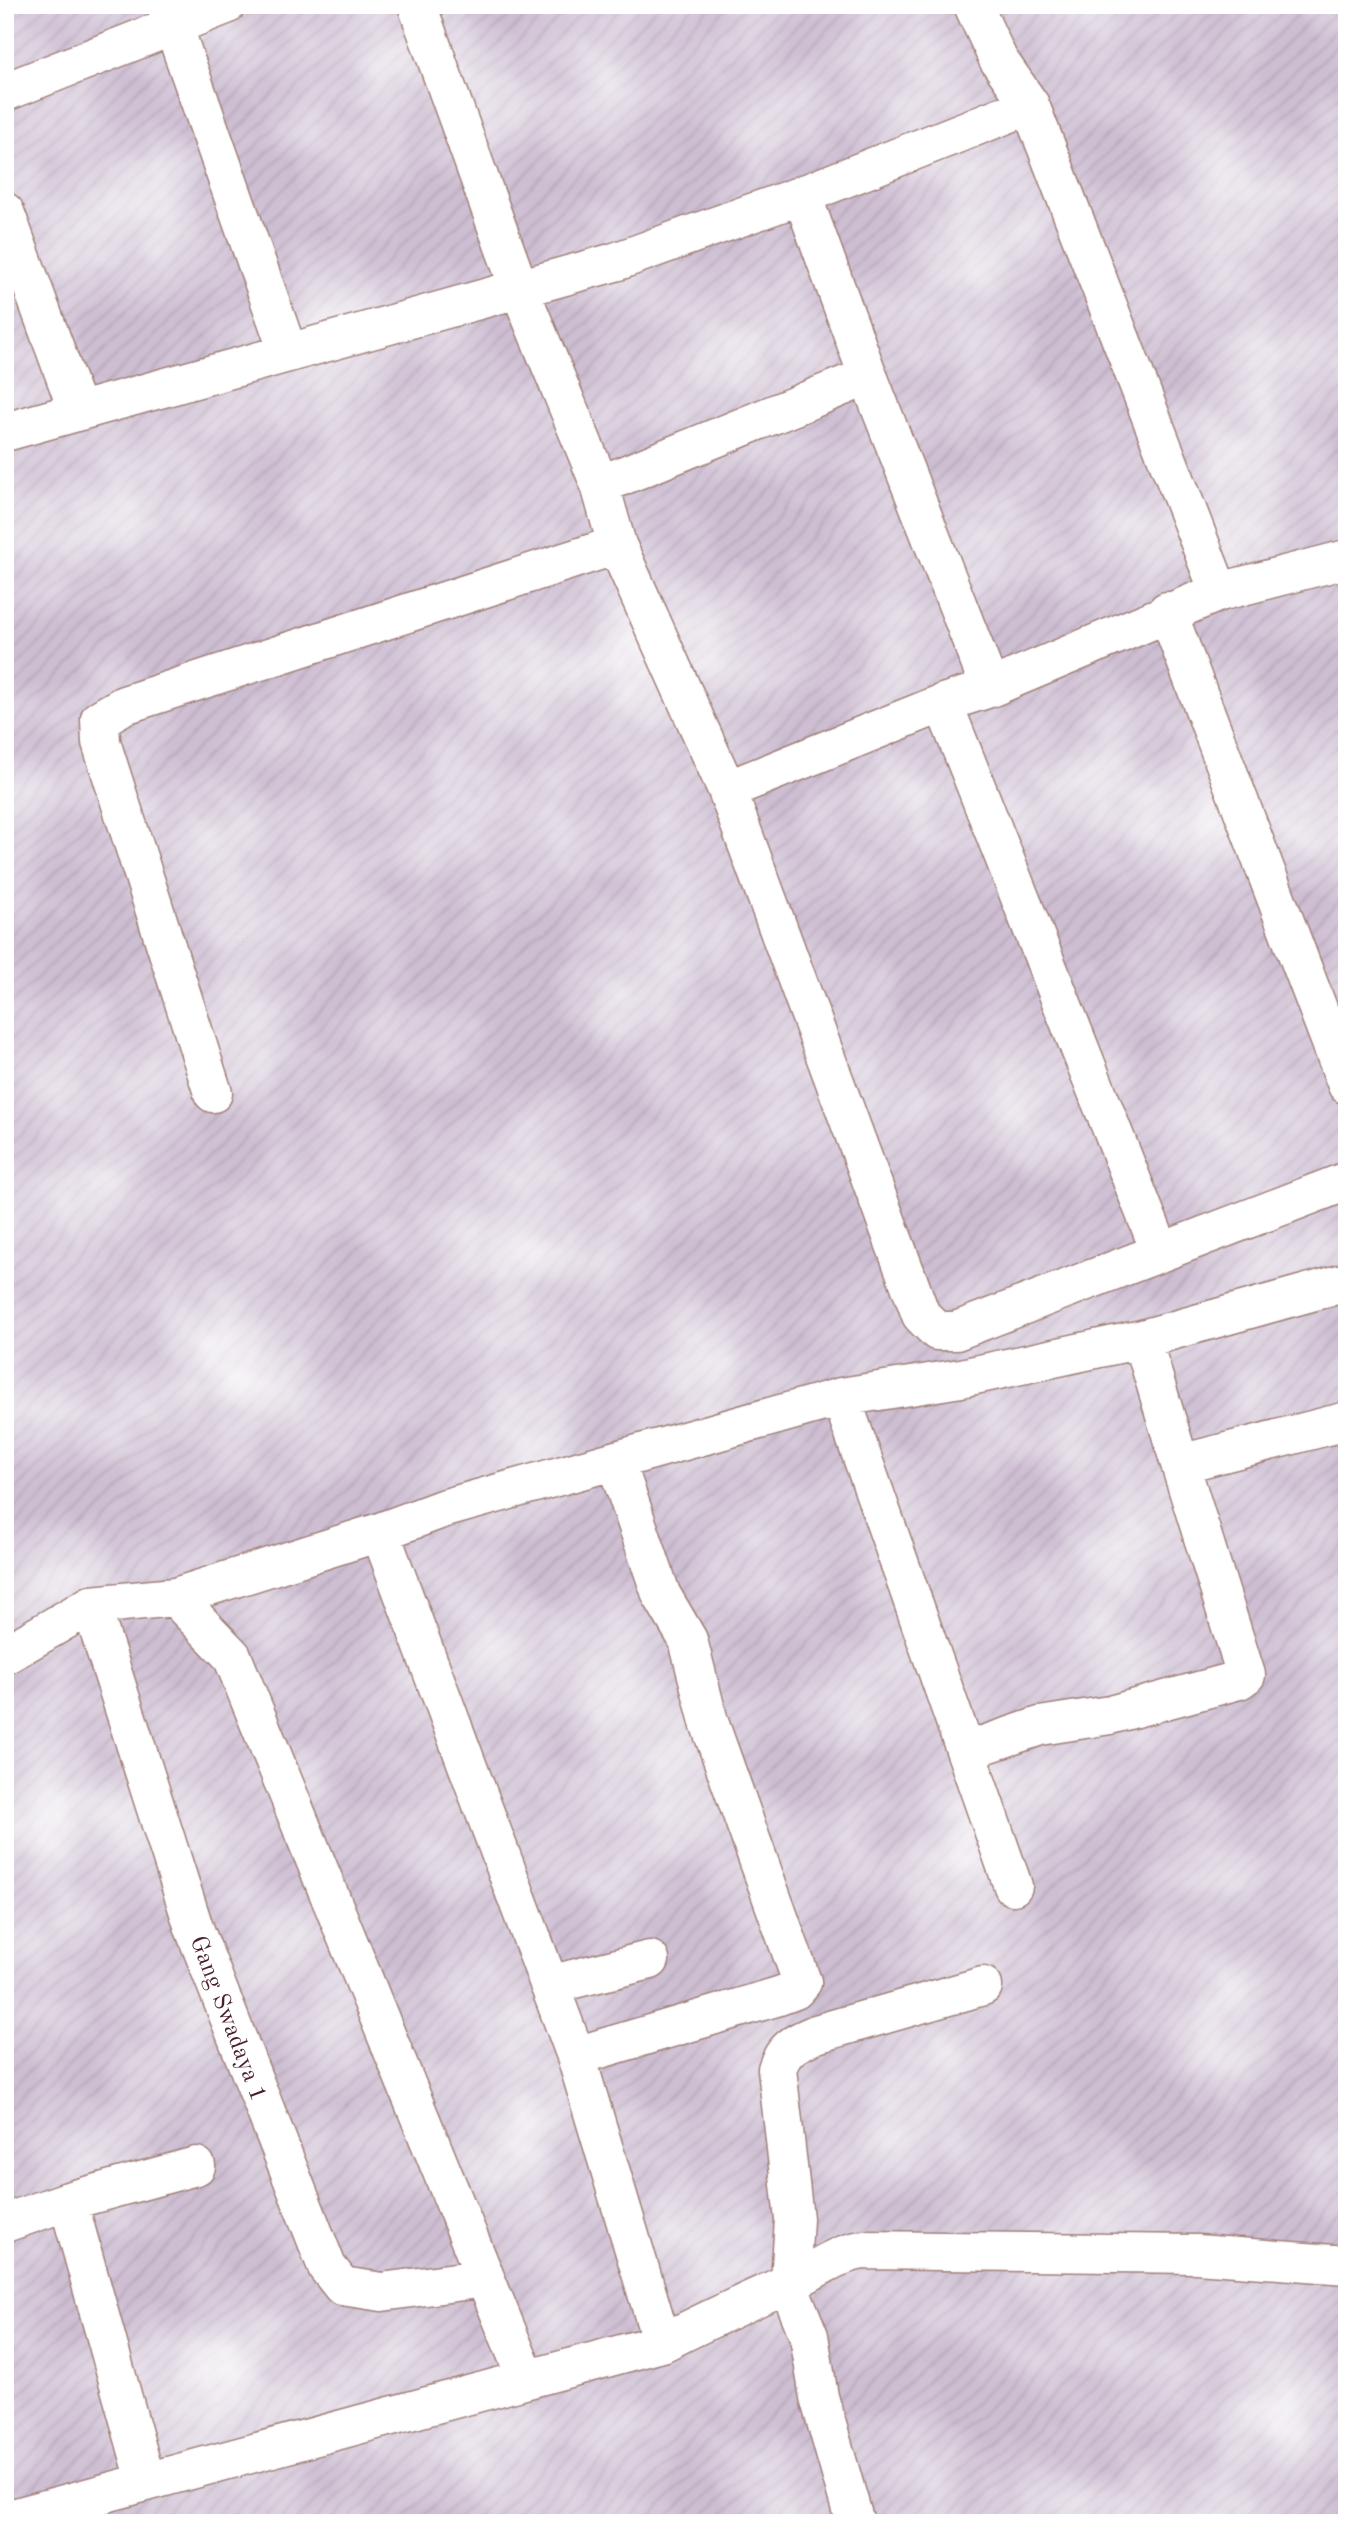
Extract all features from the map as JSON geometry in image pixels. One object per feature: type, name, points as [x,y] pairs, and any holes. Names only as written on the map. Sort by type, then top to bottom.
[{"type":"street","points":[[5,92],[170,15],[226,5]]},
{"type":"street","points":[[417,5],[519,288],[600,485],[617,545],[727,790],[921,1315],[937,1331],[956,1331],[1347,1181]]},
{"type":"street","points":[[973,5],[998,59],[1030,105],[1219,592]]},
{"type":"street","points":[[170,15],[288,352]]},
{"type":"street","points":[[5,432],[77,409],[615,262],[802,195],[1030,105]]},
{"type":"street","points":[[802,195],[868,376],[990,688]]},
{"type":"street","points":[[5,212],[77,409]]},
{"type":"street","points":[[600,485],[868,376]]},
{"type":"street","points":[[214,1093],[101,742],[100,719],[124,705],[617,545]]},
{"type":"street","points":[[727,790],[990,688],[1167,611],[1219,592],[1347,559]]},
{"type":"street","points":[[1167,611],[1347,1085]]},
{"type":"street","points":[[943,704],[1160,1251]]},
{"type":"street","points":[[5,1655],[92,1605],[175,1597],[380,1532],[442,1509],[841,1397],[961,1378],[1142,1339],[1347,1282]]},
{"type":"street","points":[[966,1751],[1040,1726],[1110,1716],[1239,1680],[1246,1675],[1142,1339]]},
{"type":"street","points":[[841,1397],[1013,1886]]},
{"type":"street","points":[[1180,1464],[1347,1421]]},
{"type":"street","points":[[576,2056],[779,1996],[795,1990],[802,1982],[709,1722],[691,1649],[661,1594],[616,1462]]},
{"type":"street","points":[[380,1532],[576,2056],[662,2343]]},
{"type":"street","points":[[175,1597],[232,1656],[526,2378]]},
{"type":"street","name":"Gang Swadaya 1","points":[[92,1605],[194,1928],[327,2267],[342,2286],[382,2292],[485,2278]]},
{"type":"street","points":[[549,1985],[650,1960]]},
{"type":"street","points":[[855,2523],[819,2397],[809,2336],[792,2290],[794,2219],[777,2069],[783,2053],[793,2043],[983,1986]]},
{"type":"street","points":[[5,2223],[68,2201],[196,2166]]},
{"type":"street","points":[[68,2201],[146,2481]]},
{"type":"street","points":[[5,2520],[662,2343],[763,2292],[792,2290],[841,2254],[862,2250],[1197,2254],[1347,2265]]},
{"type":"shaded area","points":[[5,5],[1347,5],[1347,2523],[5,2523]]}]
